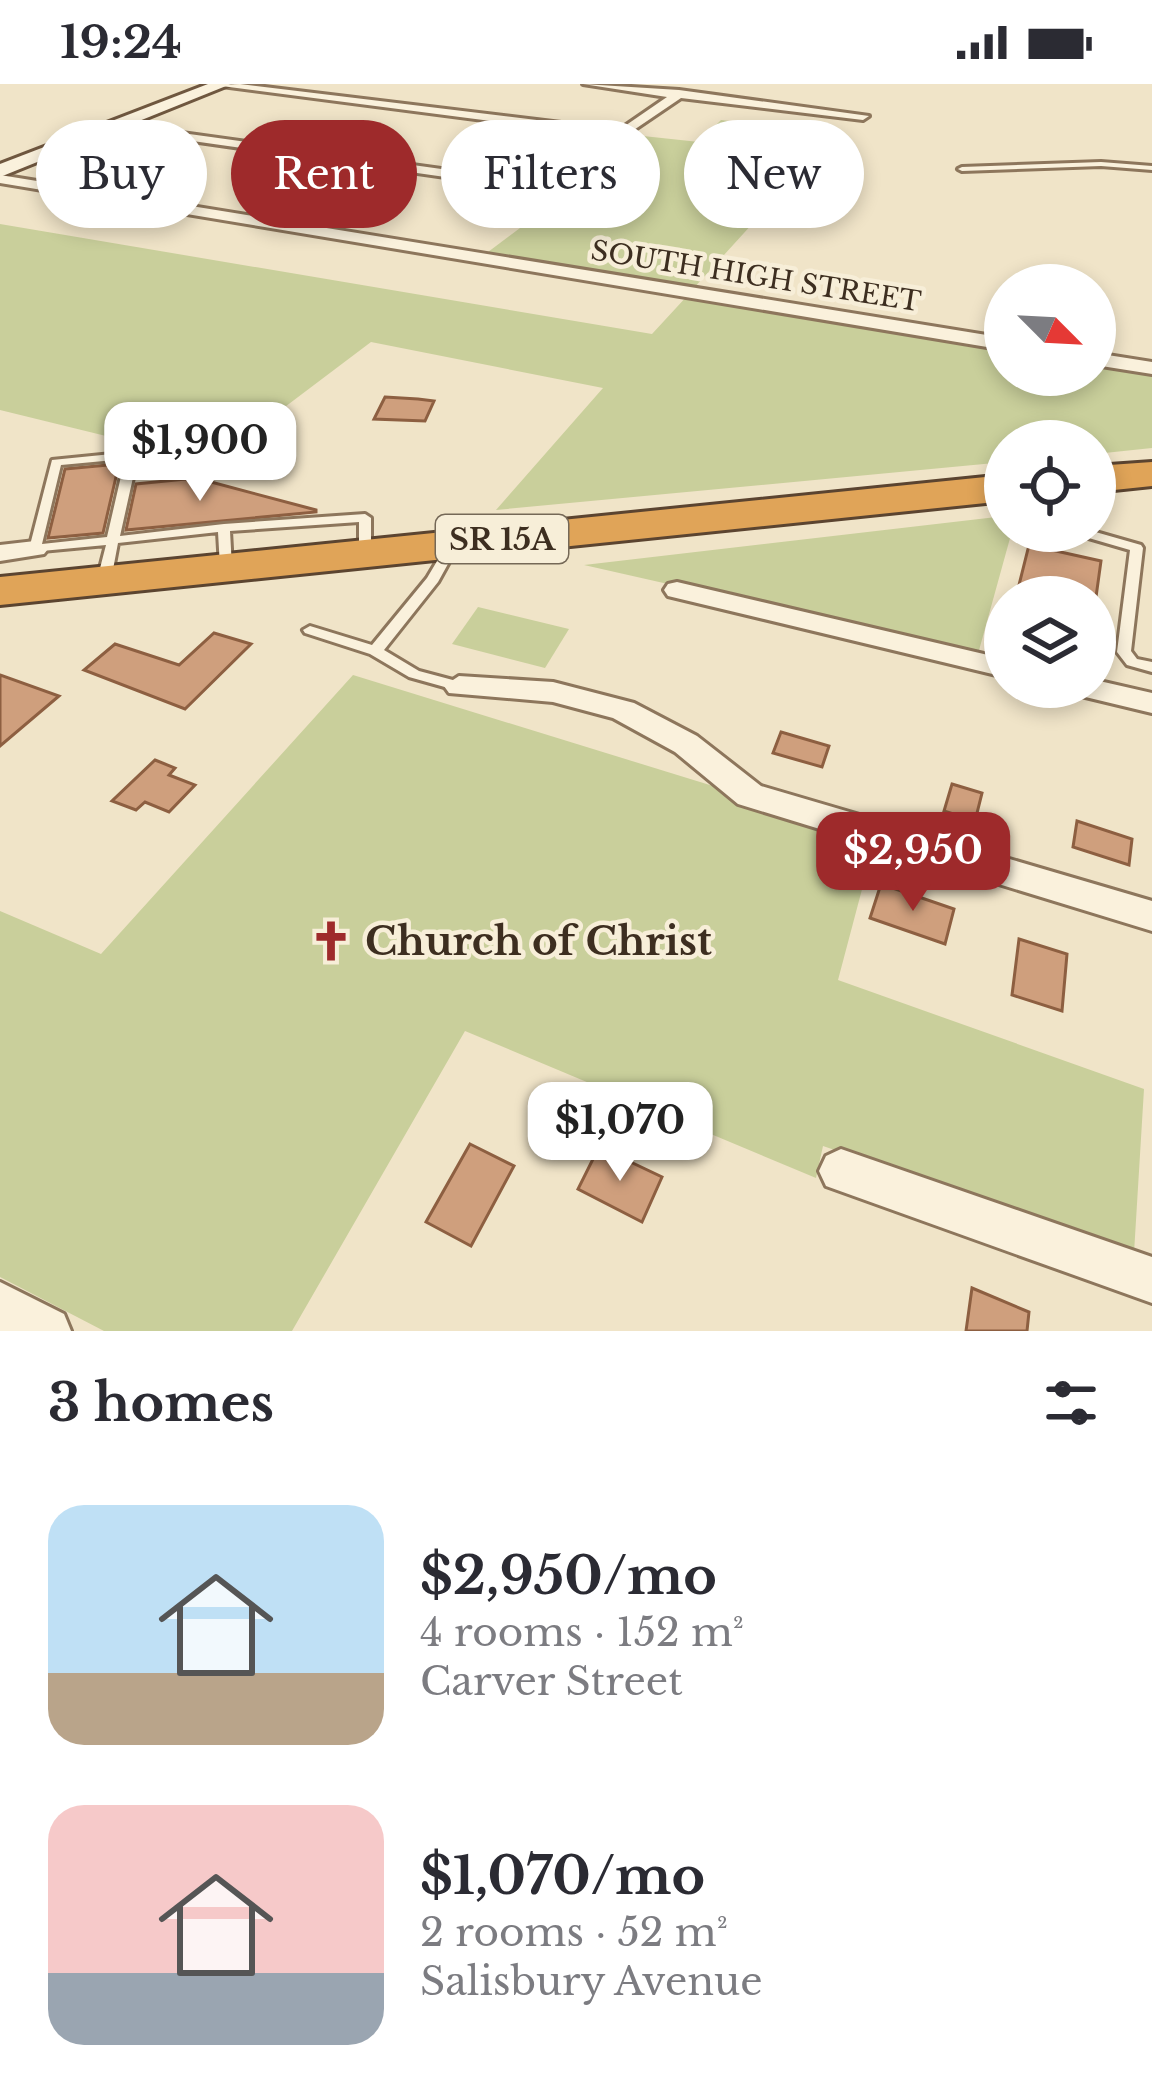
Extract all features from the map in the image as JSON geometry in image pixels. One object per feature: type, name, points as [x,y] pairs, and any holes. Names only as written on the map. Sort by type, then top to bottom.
[{"type":"highway","points":[[1116,477],[1152,473]]},
{"type":"highway","name":"SR 15A","points":[[1,583],[107,560],[225,548],[365,553],[984,490]]},
{"type":"street","points":[[590,84],[863,116]]},
{"type":"street","points":[[131,120],[222,85],[508,120]]},
{"type":"street","points":[[642,120],[679,94]]},
{"type":"street","points":[[207,139],[441,172]]},
{"type":"street","points":[[0,175],[36,160]]},
{"type":"street","name":"SOUTH HIGH STREET","points":[[0,175],[984,340]]},
{"type":"street","points":[[1116,362],[1152,368]]},
{"type":"street","points":[[1,583],[35,549]]},
{"type":"street","points":[[677,590],[984,663]]},
{"type":"street","points":[[459,686],[553,692],[623,710],[700,753],[750,795],[1152,916]]},
{"type":"street","points":[[1116,695],[1152,704]]},
{"type":"street","points":[[841,1171],[1152,1280]]},
{"type":"street","points":[[0,1306],[47,1331]]},
{"type":"lane","points":[[962,169],[1101,164],[1152,168]]},
{"type":"lane","points":[[132,455],[107,560],[35,549],[56,462],[132,455]]},
{"type":"lane","points":[[1116,542],[1144,555],[1124,652],[1132,662],[1152,667]]},
{"type":"lane","points":[[375,651],[433,579],[453,544]]},
{"type":"lane","points":[[310,630],[375,651],[414,674],[459,686]]},
{"type":"green space","points":[[660,138],[684,140],[684,228],[749,228],[693,289],[484,255],[520,228],[660,228]]},
{"type":"green space","points":[[0,224],[652,334],[688,295],[984,344],[984,396],[1116,396],[1116,366],[1152,372],[1152,448],[1116,452],[1116,420],[984,420],[984,464],[496,510],[603,388],[371,342],[212,462],[0,410]]},
{"type":"green space","points":[[984,518],[984,552],[1006,552],[1000,576],[984,576],[984,632],[978,654],[584,565]]},
{"type":"green space","points":[[478,607],[569,629],[545,668],[452,644]]},
{"type":"green space","points":[[353,675],[726,790],[874,844],[838,980],[1144,1089],[1134,1253],[823,1146],[816,1178],[465,1031],[292,1331],[104,1331],[0,1277],[0,911],[101,954]]},
{"type":"building","points":[[385,397],[434,401],[425,421],[374,419]]},
{"type":"building","points":[[119,464],[103,533],[48,538],[65,469]]},
{"type":"building","points":[[196,478],[316,512],[126,530],[136,484]]},
{"type":"building","points":[[1027,552],[1060,552],[1101,561],[1099,576],[1021,576]]},
{"type":"building","points":[[214,633],[251,644],[185,709],[84,670],[115,644],[179,665]]},
{"type":"building","points":[[0,675],[59,696],[0,746]]},
{"type":"building","points":[[781,732],[829,746],[822,767],[773,753]]},
{"type":"building","points":[[155,760],[175,768],[169,775],[195,785],[169,812],[145,802],[136,810],[112,801]]},
{"type":"building","points":[[952,784],[982,793],[975,821],[944,811]]},
{"type":"building","points":[[1077,821],[1132,839],[1129,865],[1073,847]]},
{"type":"building","points":[[881,884],[954,909],[945,944],[870,918]]},
{"type":"building","points":[[1019,939],[1067,954],[1062,1011],[1012,995]]},
{"type":"building","points":[[470,1144],[514,1166],[471,1246],[426,1222]]},
{"type":"building","points":[[599,1147],[662,1177],[642,1222],[578,1189]]},
{"type":"building","points":[[972,1288],[1029,1312],[1027,1331],[966,1331]]},
{"type":"place","name":"Church of Christ","points":[[331,941]]}]
